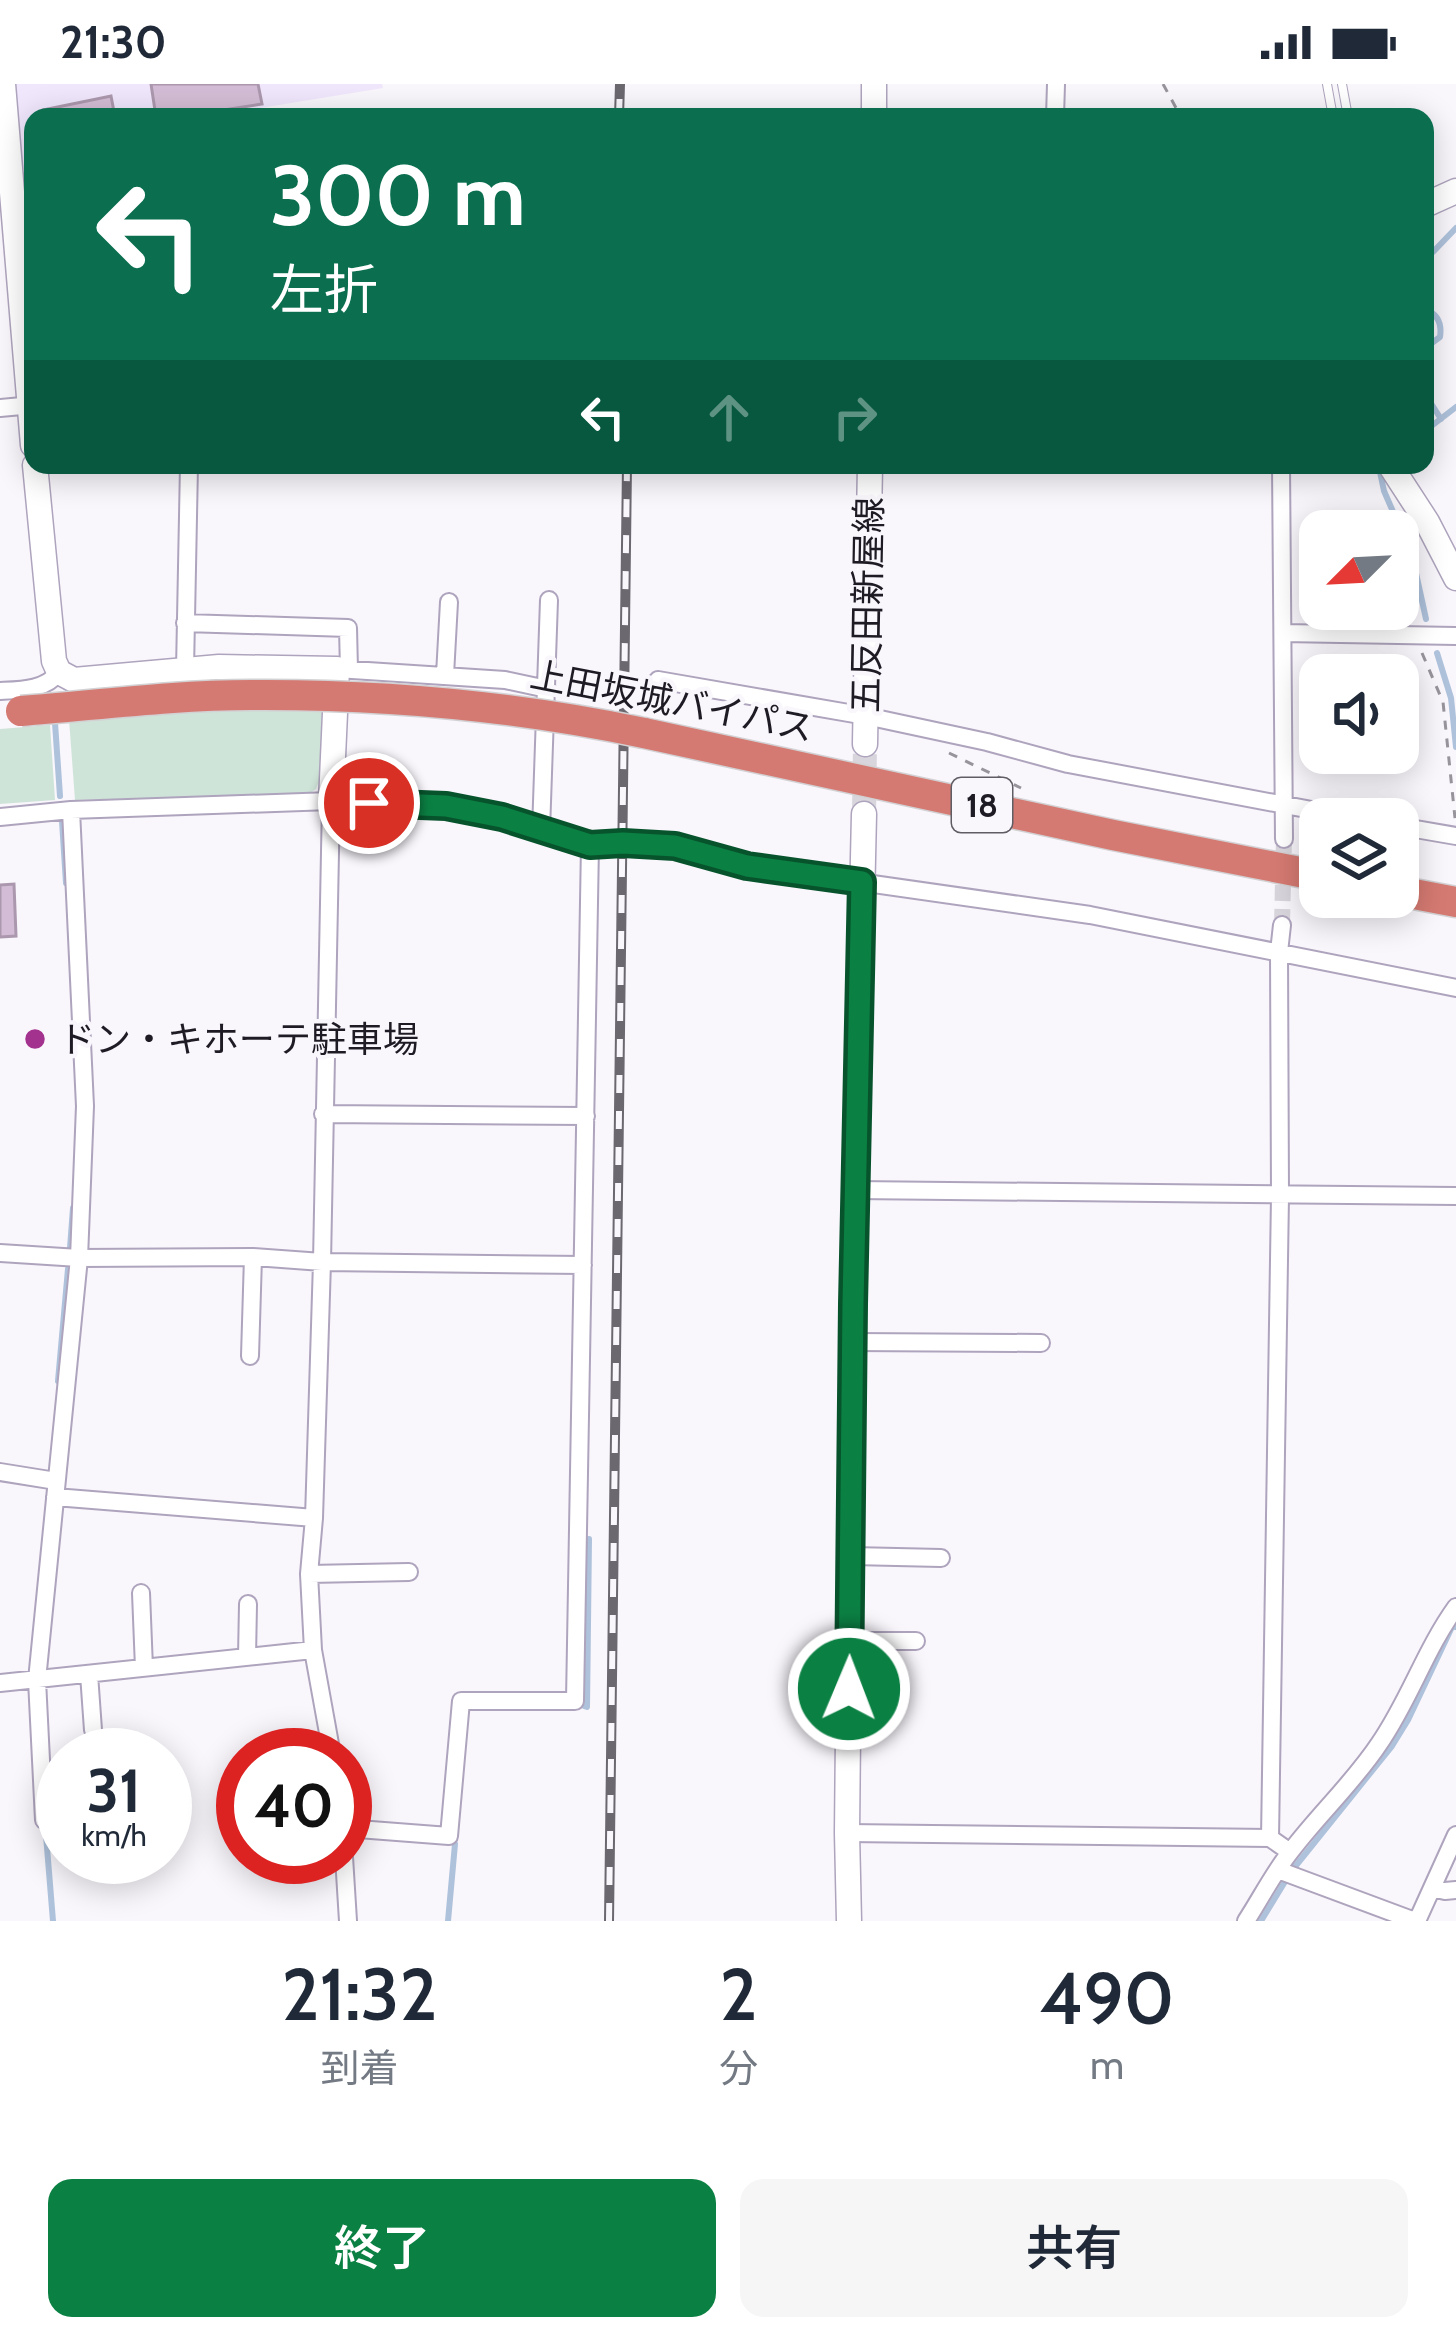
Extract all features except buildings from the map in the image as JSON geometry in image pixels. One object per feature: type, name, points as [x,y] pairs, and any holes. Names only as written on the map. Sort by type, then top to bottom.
[{"type":"highway","name":"上田坂城バイパス","points":[[7,705],[248,695],[487,706],[571,718],[1299,872]]},
{"type":"highway","points":[[1419,895],[1456,902]]},
{"type":"street","points":[[3,84],[24,326]]},
{"type":"street","points":[[36,474],[54,661],[59,672],[74,680],[219,667],[343,669],[505,680],[548,689]]},
{"type":"street","points":[[184,670],[189,474]]},
{"type":"street","name":"五反田新屋線","points":[[865,744],[870,474]]},
{"type":"street","points":[[1281,474],[1284,839]]},
{"type":"street","points":[[1396,474],[1456,578]]},
{"type":"street","points":[[541,831],[548,600]]},
{"type":"street","points":[[445,675],[448,602]]},
{"type":"street","points":[[185,623],[348,628],[331,801],[322,1262],[309,1574],[314,1650],[327,1728]]},
{"type":"street","points":[[1283,633],[1456,635]]},
{"type":"street","points":[[7,705],[28,689],[54,680],[59,672]]},
{"type":"street","points":[[658,680],[866,716],[1068,764],[1299,809]]},
{"type":"street","points":[[0,817],[331,801],[446,806],[502,817],[590,845],[675,846],[747,866],[1090,915],[1456,988]]},
{"type":"street","points":[[39,1728],[37,1680],[79,1258],[86,1106],[71,810]]},
{"type":"street","points":[[849,1921],[852,1342],[865,814]]},
{"type":"street","points":[[1419,830],[1456,836]]},
{"type":"street","points":[[372,1830],[449,1836],[461,1701],[575,1701],[590,845]]},
{"type":"street","points":[[1270,1838],[1282,925]]},
{"type":"street","points":[[323,1114],[586,1116]]},
{"type":"street","points":[[855,1190],[1456,1196]]},
{"type":"street","points":[[0,1253],[583,1265]]},
{"type":"street","points":[[250,1356],[253,1257]]},
{"type":"street","points":[[852,1342],[1041,1343]]},
{"type":"street","points":[[0,1472],[55,1489],[314,1518]]},
{"type":"street","points":[[852,1556],[941,1558]]},
{"type":"street","points":[[309,1574],[409,1572]]},
{"type":"street","points":[[141,1593],[144,1668]]},
{"type":"street","points":[[247,1658],[248,1604]]},
{"type":"street","points":[[1246,1921],[1290,1852],[1350,1784],[1397,1718],[1448,1633],[1456,1607]]},
{"type":"street","points":[[850,1641],[916,1641]]},
{"type":"street","points":[[0,1683],[314,1650]]},
{"type":"street","points":[[89,1674],[93,1728]]},
{"type":"street","points":[[847,1833],[1270,1838],[1290,1852]]},
{"type":"street","points":[[1278,1870],[1416,1921],[1456,1835]]},
{"type":"street","points":[[346,1884],[348,1921]]},
{"type":"street","points":[[1432,1888],[1456,1890]]},
{"type":"path","points":[[1415,635],[1443,702],[1456,826]]},
{"type":"path","points":[[942,751],[1021,788]]},
{"type":"shaded area","points":[[12,84],[382,84],[383,88],[260,108],[24,108],[24,169],[18,172]]},
{"type":"green space","points":[[248,708],[323,709],[316,789],[309,794],[75,800],[69,719]]},
{"type":"green space","points":[[50,725],[55,800],[0,804],[0,729]]},
{"type":"waterway","points":[[1434,251],[1456,228]]},
{"type":"waterway","points":[[1434,316],[1440,324],[1440,337],[1434,341]]},
{"type":"waterway","points":[[1434,424],[1456,407]]},
{"type":"waterway","points":[[1434,408],[1441,419]]},
{"type":"waterway","points":[[1380,474],[1412,555],[1426,619]]},
{"type":"waterway","points":[[1437,653],[1451,698],[1456,747]]},
{"type":"waterway","points":[[55,723],[60,796]]},
{"type":"waterway","points":[[62,821],[66,883]]},
{"type":"waterway","points":[[70,1248],[73,1208]]},
{"type":"waterway","points":[[58,1381],[68,1269]]},
{"type":"waterway","points":[[584,1706],[589,1539]]},
{"type":"waterway","points":[[1294,1868],[1392,1746],[1456,1627]]},
{"type":"waterway","points":[[448,1921],[455,1844]]},
{"type":"waterway","points":[[1261,1921],[1286,1880]]},
{"type":"waterway","points":[[50,1884],[53,1921]]},
{"type":"tunnel","points":[[864,814],[865,744]]},
{"type":"tunnel","points":[[1282,925],[1284,839]]},
{"type":"railway","points":[[619,108],[620,84]]},
{"type":"railway","points":[[609,1921],[627,474]]},
{"type":"place","name":"ドン・キホーテ駐車場","points":[[35,1039]]},
{"type":"route","points":[[369,803],[446,806],[502,817],[590,845],[675,846],[747,866],[862,882],[849,1689]]}]
